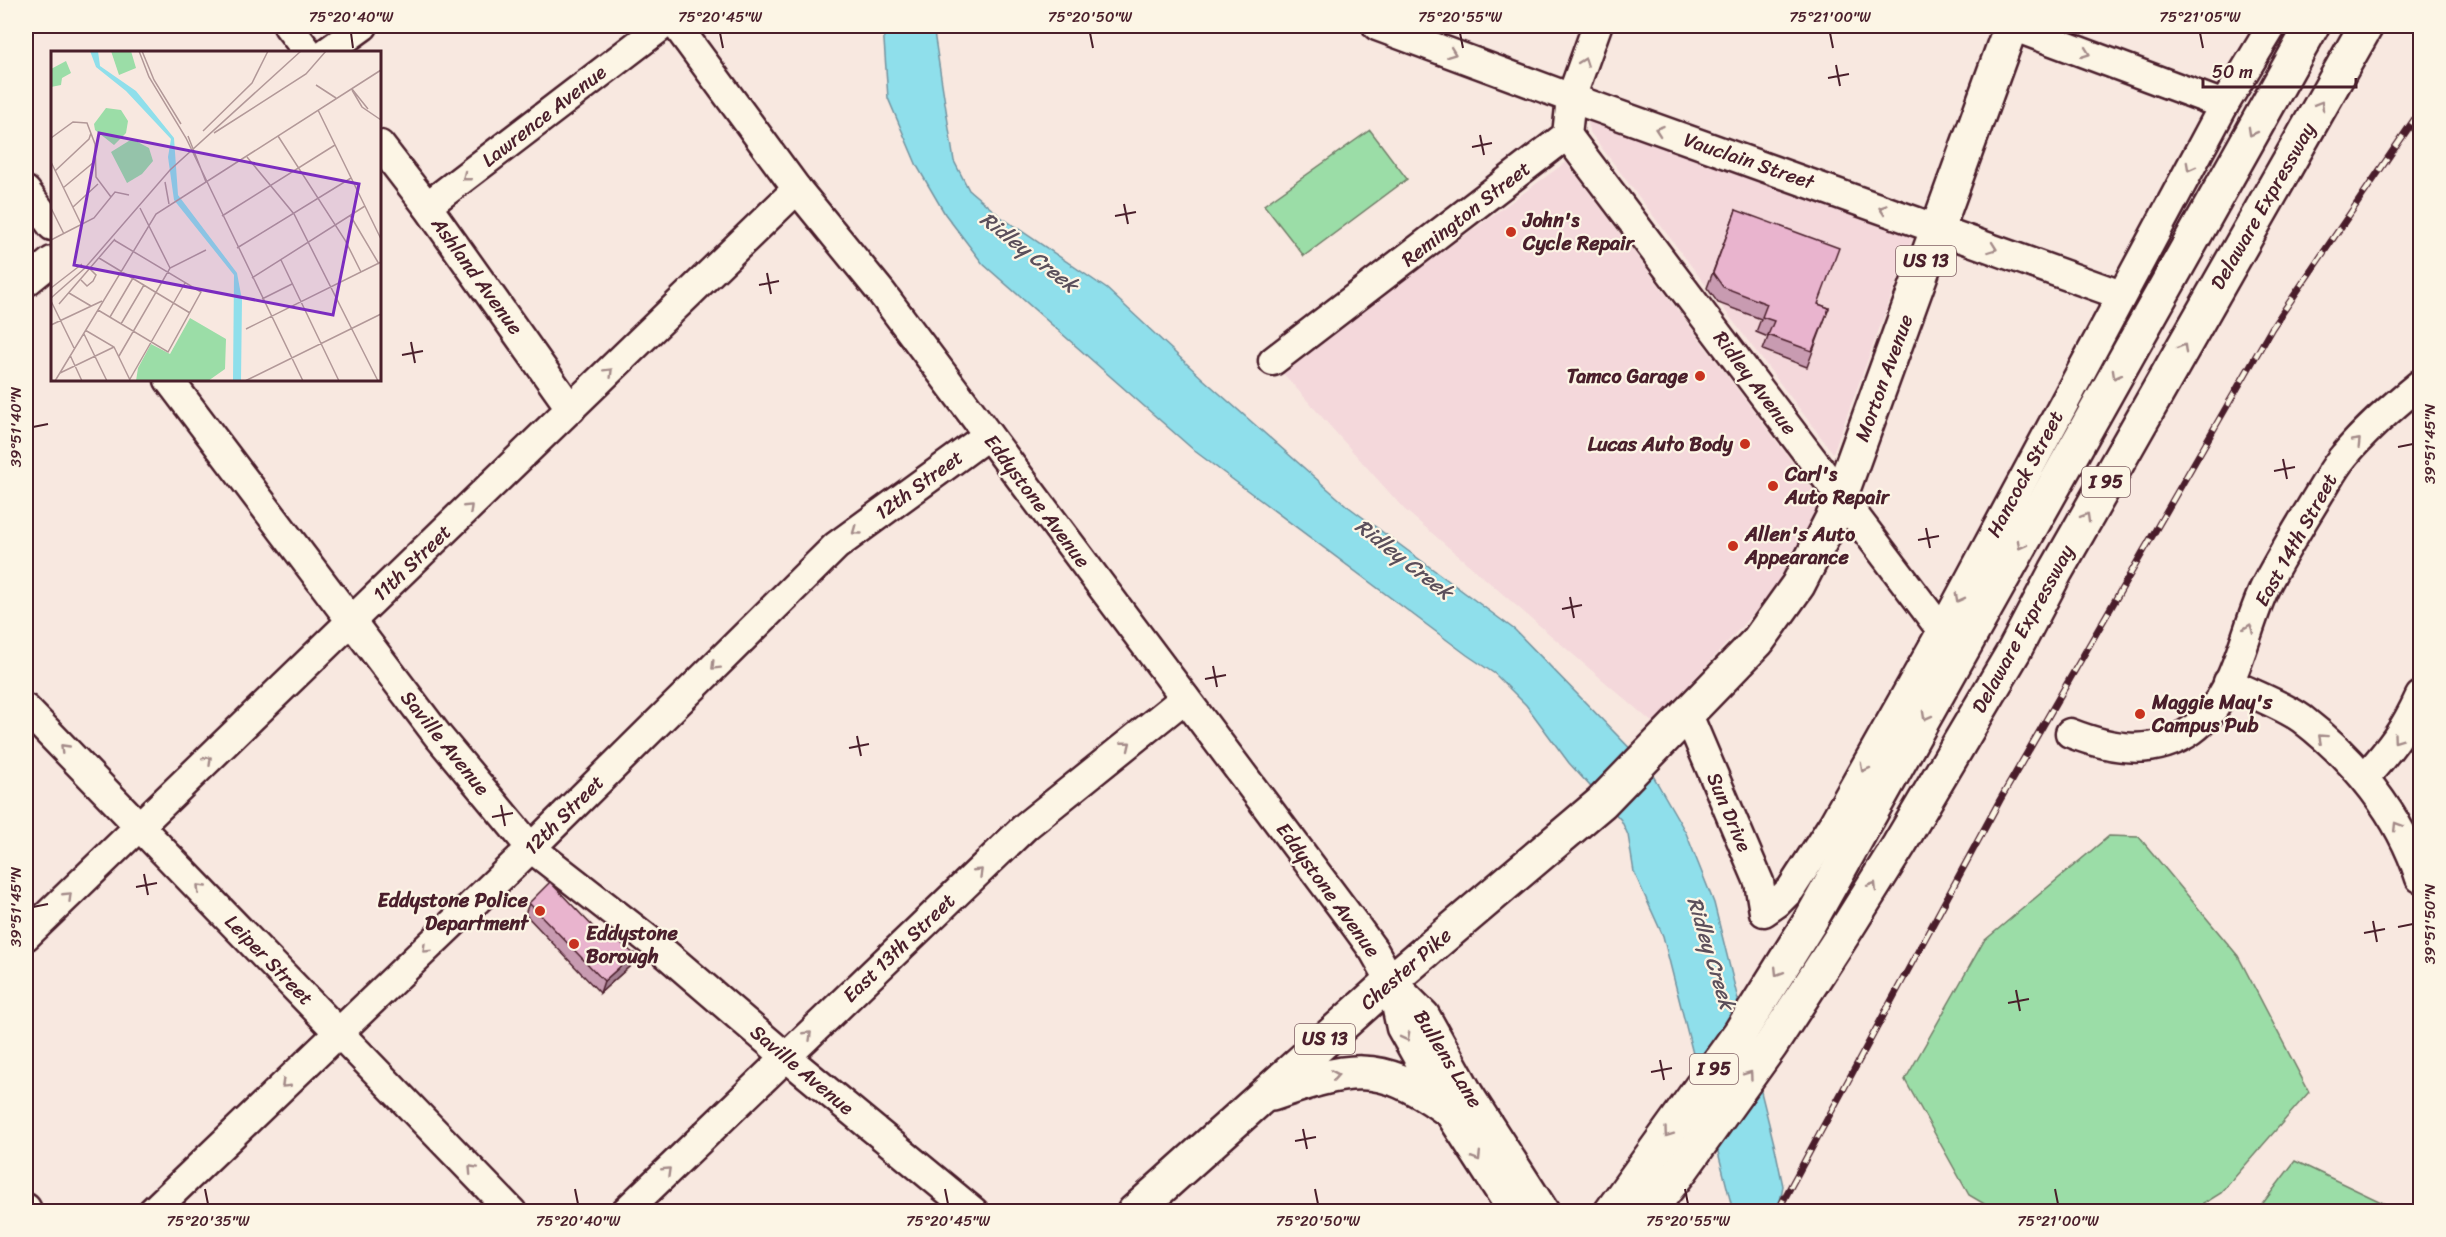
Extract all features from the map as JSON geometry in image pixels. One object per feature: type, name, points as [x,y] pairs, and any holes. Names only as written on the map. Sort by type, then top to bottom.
[{"type":"main road","name":"Morton Avenue","points":[[1601,803],[1742,660],[1785,605],[1818,549],[1841,497],[2012,26]]},
{"type":"main road","name":"I 95","points":[[1611,1212],[1740,1033],[1809,923],[2312,26]]},
{"type":"main road","name":"Delaware Expressway","points":[[1648,1212],[1679,1173],[1771,1045],[1899,845],[2014,651],[2056,571],[2366,26]]},
{"type":"main road","name":"Chester Pike","points":[[1134,1212],[1391,981],[1601,803]]},
{"type":"main road","points":[[1259,1098],[1332,1075],[1364,1072],[1408,1083],[1446,1108]]},
{"type":"main road","points":[[1654,1212],[1679,1173]]},
{"type":"street","points":[[288,26],[307,51]]},
{"type":"street","points":[[328,51],[363,26]]},
{"type":"street","name":"Lawrence Avenue","points":[[427,207],[662,26]]},
{"type":"street","name":"Eddystone Avenue","points":[[677,26],[797,189],[881,292],[1185,698],[1374,951],[1391,981]]},
{"type":"street","points":[[1567,135],[1571,98],[1597,26]]},
{"type":"street","points":[[2012,26],[2224,105]]},
{"type":"street","name":"Hancock Street","points":[[1764,912],[1785,897],[1808,866],[1942,631],[2224,105],[2272,26]]},
{"type":"street","name":"Vauclain Street","points":[[1393,28],[1571,98],[2121,295]]},
{"type":"street","name":"Remington Street","points":[[1273,362],[1567,135]]},
{"type":"street","name":"Ridley Avenue","points":[[1567,135],[1942,631]]},
{"type":"street","name":"Ashland Avenue","points":[[381,146],[571,409]]},
{"type":"street","name":"11th Street","points":[[26,936],[797,189]]},
{"type":"street","points":[[26,191],[51,225]]},
{"type":"street","points":[[26,282],[51,262]]},
{"type":"street","name":"Saville Avenue","points":[[170,381],[438,736],[531,848],[658,947],[785,1056],[974,1212]]},
{"type":"street","name":"East 14th Street","points":[[2070,733],[2118,748],[2151,747],[2165,744],[2194,729],[2215,704],[2228,682],[2265,586],[2343,457],[2392,406],[2421,384]]},
{"type":"street","name":"12th Street","points":[[152,1212],[531,848],[836,546],[988,435]]},
{"type":"street","points":[[2228,682],[2300,718],[2365,777],[2414,856],[2421,878]]},
{"type":"street","points":[[2365,777],[2389,751],[2407,726],[2421,696]]},
{"type":"street","name":"East 13th Street","points":[[625,1212],[1026,826],[1185,698]]},
{"type":"street","name":"Leiper Street","points":[[26,709],[513,1212]]},
{"type":"street","name":"Sun Drive","points":[[1688,715],[1759,882],[1764,912]]},
{"type":"street","name":"Bullens Lane","points":[[1391,981],[1401,1028],[1446,1108],[1512,1212]]},
{"type":"street","name":"Bullens Lane","points":[[1391,981],[1425,1015],[1469,1094],[1545,1212]]},
{"type":"street","points":[[26,1208],[28,1212]]},
{"type":"shaded area","points":[[1596,114],[1916,230],[1833,453],[1589,131],[1588,120]]},
{"type":"shaded area","points":[[1566,162],[1820,499],[1788,575],[1654,724],[1404,509],[1280,370]]},
{"type":"green space","points":[[1370,130],[1407,179],[1304,256],[1264,205]]},
{"type":"green space","points":[[2109,836],[2139,837],[2238,956],[2309,1092],[2221,1193],[2192,1211],[1998,1212],[1969,1195],[1905,1080],[1984,941]]},
{"type":"green space","points":[[2295,1161],[2400,1211],[2257,1211]]},
{"type":"water","name":"Ridley Creek","points":[[883,26],[933,26],[954,161],[969,190],[1001,217],[1107,289],[1203,379],[1346,505],[1515,630],[1648,767],[1686,833],[1714,903],[1783,1186],[1778,1211],[1733,1211],[1663,936],[1634,872],[1628,835],[1621,820],[1569,763],[1526,705],[1495,674],[1196,452],[983,264],[945,214],[917,166],[888,98]]},
{"type":"building","points":[[1736,210],[1839,248],[1818,304],[1829,308],[1812,351],[1768,335],[1774,321],[1762,317],[1767,304],[1723,287],[1713,273]]},
{"type":"building","name":"Eddystone Borough","points":[[550,882],[601,935],[605,930],[634,954],[604,981],[529,903]]},
{"type":"railway","points":[[1777,1212],[2000,800],[2272,328],[2420,111]]},
{"type":"place","name":"John's Cycle Repair","points":[[1511,232]]},
{"type":"place","name":"Tamco Garage","points":[[1700,376]]},
{"type":"place","name":"Lucas Auto Body","points":[[1745,444]]},
{"type":"place","name":"Carl's Auto Repair","points":[[1773,486]]},
{"type":"place","name":"Allen's Auto Appearance","points":[[1733,546]]},
{"type":"place","name":"Maggie May's Campus Pub","points":[[2140,714]]},
{"type":"place","name":"Eddystone Police Department","points":[[540,911]]},
{"type":"place","name":"Eddystone Borough","points":[[574,944]]}]
